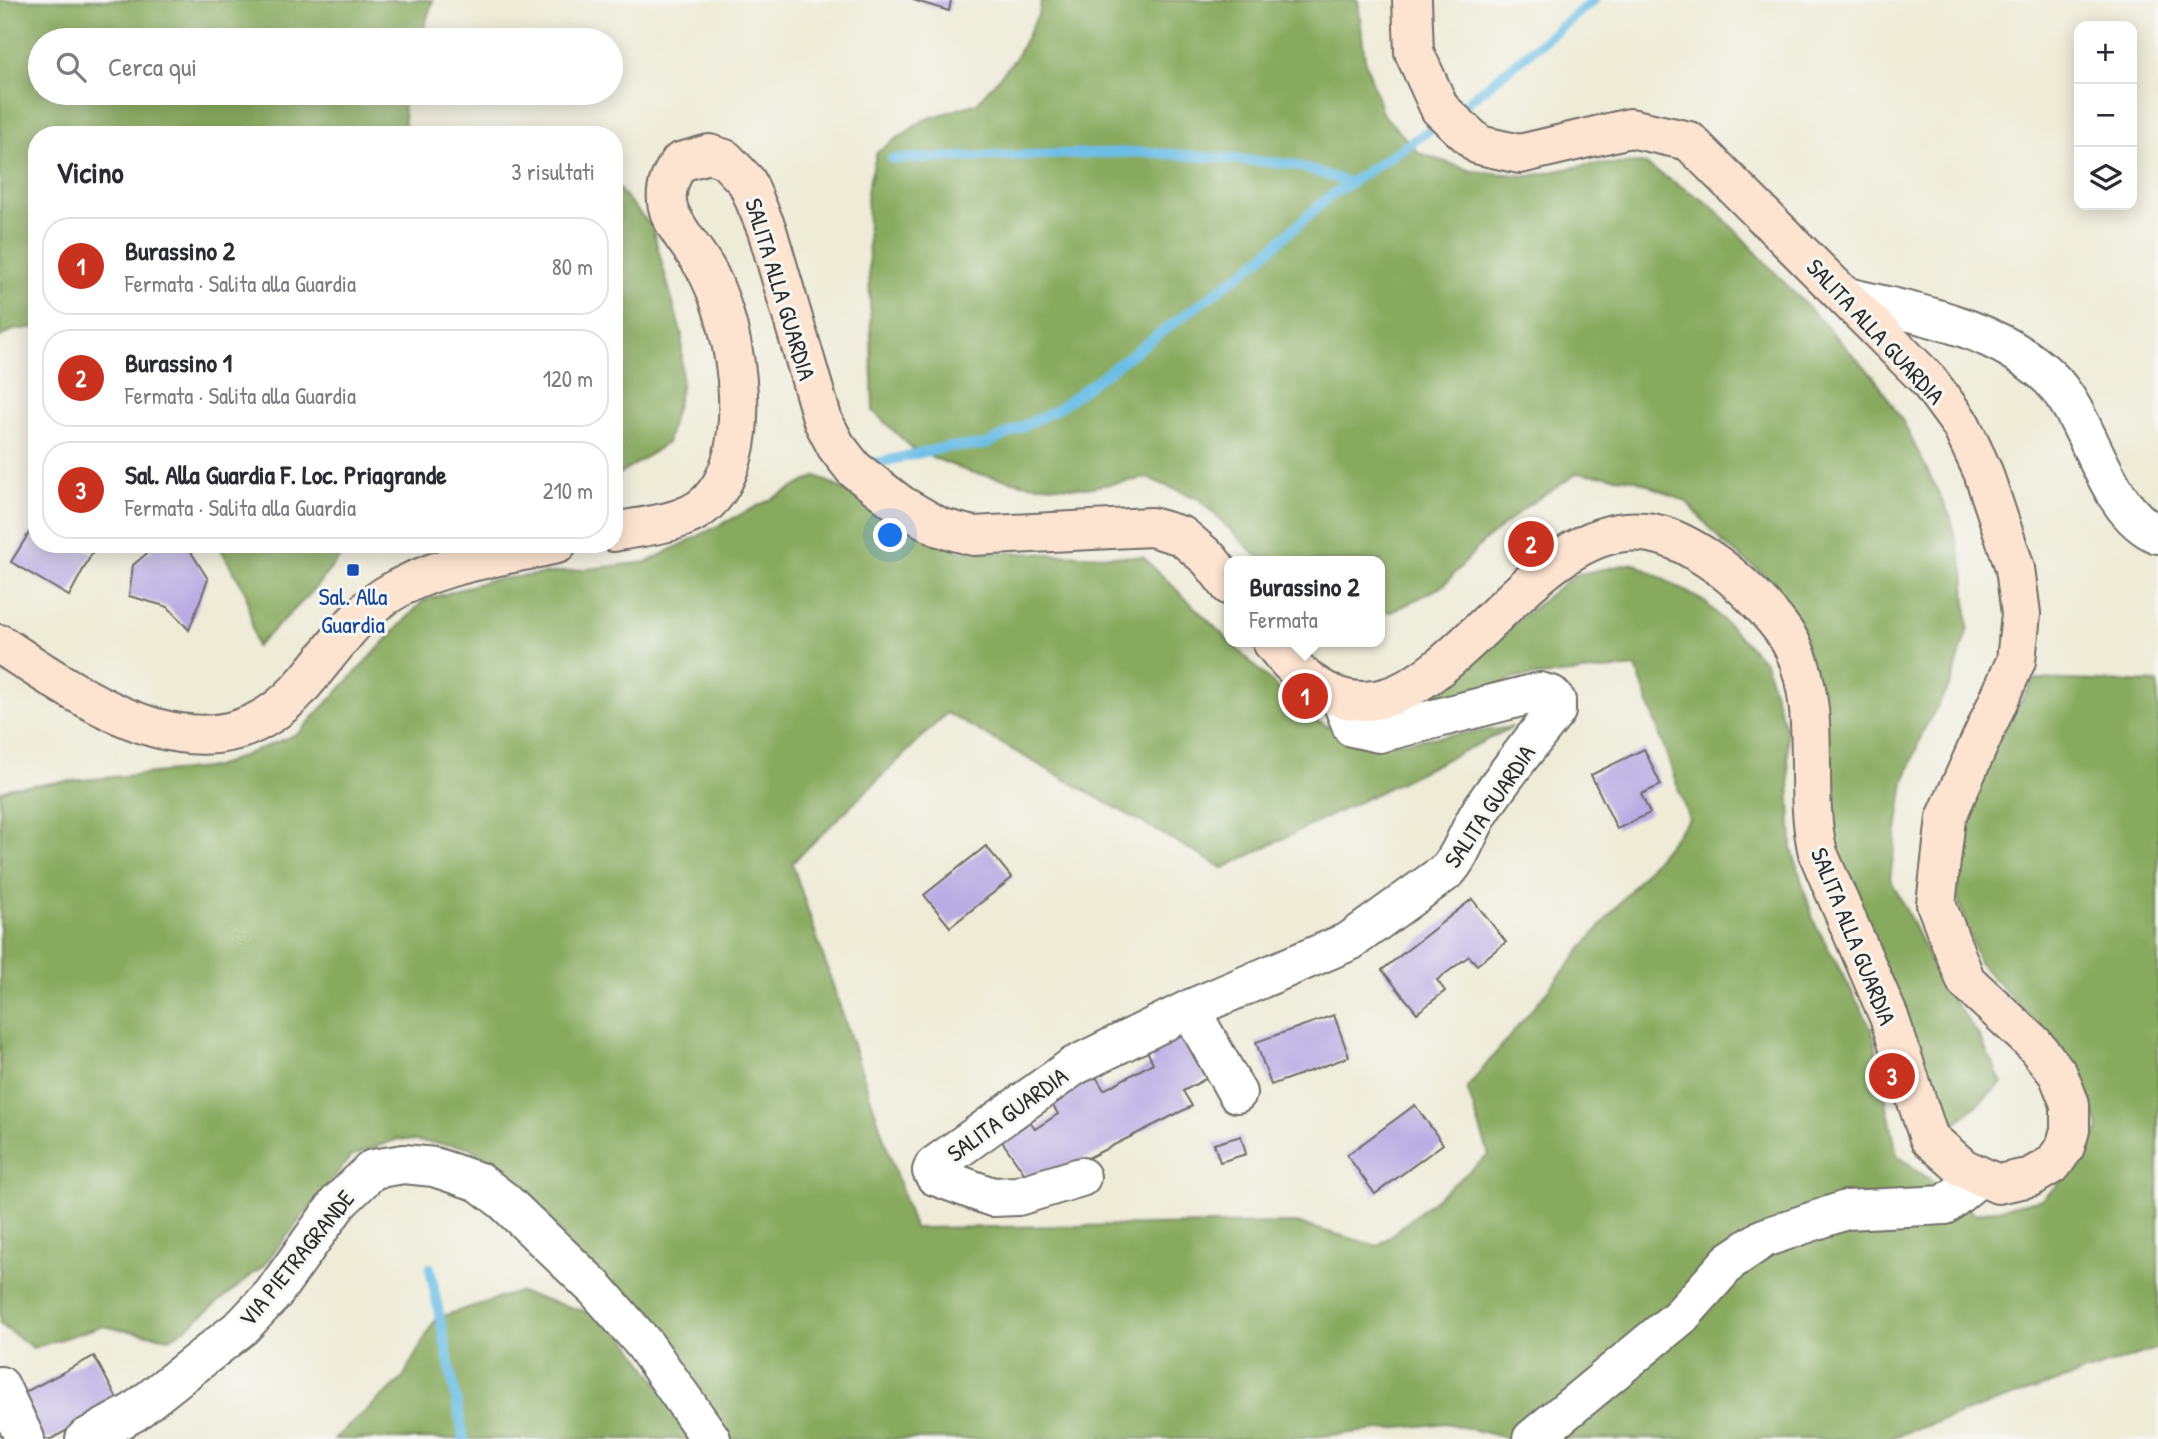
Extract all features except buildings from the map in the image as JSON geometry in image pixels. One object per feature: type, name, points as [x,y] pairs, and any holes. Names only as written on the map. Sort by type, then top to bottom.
[{"type":"main road","name":"SALITA ALLA GUARDIA","points":[[1277,647],[1310,683],[1341,699],[1373,701],[1409,690],[1568,552],[1606,536],[1643,531],[1681,542],[1713,562],[1761,605],[1793,646],[1804,675],[1810,724],[1811,827],[1818,853],[1889,1017],[1929,1138],[1962,1168],[1998,1184],[2031,1177],[2053,1164],[2065,1147],[2070,1130],[2070,1104],[2057,1074],[2034,1044],[1966,981],[1936,904],[1946,818],[2016,661],[2021,614],[2015,568],[1983,472],[1961,425],[1928,380],[1689,141],[1630,128],[1520,154],[1479,145],[1440,109],[1414,52],[1412,0]]},
{"type":"main road","name":"SALITA ALLA GUARDIA","points":[[623,530],[684,516],[706,504],[726,476],[736,441],[738,396],[733,352],[724,315],[709,275],[670,212],[666,193],[670,175],[680,162],[709,154],[725,159],[737,169],[754,196],[786,287],[823,421],[836,446],[854,469],[901,505],[939,527],[973,536],[1151,527],[1182,536],[1209,559],[1224,578]]},
{"type":"main road","points":[[0,644],[62,684],[119,716],[155,730],[212,735],[244,727],[270,714],[298,691],[344,634],[382,598],[412,580],[447,568],[516,553]]},
{"type":"street","points":[[1847,297],[1923,315],[1994,340],[2050,378],[2068,401],[2078,424],[2128,511],[2141,527],[2158,534]]},
{"type":"street","name":"SALITA GUARDIA","points":[[1081,1177],[1052,1188],[1018,1196],[992,1197],[935,1176],[932,1171],[934,1166],[1074,1066],[1190,1009],[1350,941],[1447,872],[1457,861],[1466,833],[1484,805],[1556,711],[1556,701],[1540,692],[1379,733],[1352,727],[1341,699]]},
{"type":"street","points":[[1190,1009],[1237,1093]]},
{"type":"street","name":"VIA PIETRAGRANDE","points":[[85,1439],[134,1412],[243,1326],[273,1294],[338,1203],[373,1169],[404,1164],[434,1167],[479,1182],[504,1201],[596,1289],[637,1336],[711,1439]]},
{"type":"street","points":[[1532,1439],[1681,1316],[1730,1261],[1764,1238],[1846,1210],[1945,1205],[1979,1177]]},
{"type":"street","points":[[0,1386],[25,1439]]},
{"type":"green space","points":[[0,0],[433,0],[424,28],[28,28],[28,105],[403,105],[405,126],[28,126],[28,328],[13,330],[0,337]]},
{"type":"green space","points":[[1041,0],[1358,0],[1365,59],[1382,113],[1419,153],[1472,171],[1529,176],[1587,165],[1643,163],[1711,205],[1874,377],[1903,422],[1951,518],[1964,572],[1968,628],[1952,681],[1923,731],[1904,782],[1890,878],[1945,990],[1978,1034],[2002,1083],[1957,1122],[1933,1106],[1835,849],[1803,627],[1769,579],[1724,544],[1687,502],[1634,479],[1578,473],[1527,506],[1483,542],[1443,586],[1392,612],[1385,611],[1385,556],[1257,556],[1199,499],[1147,478],[1086,488],[1028,484],[969,472],[914,450],[873,411],[867,191],[877,152],[924,120],[977,103],[1015,59],[1040,11]]},
{"type":"green space","points":[[623,194],[652,227],[682,336],[681,388],[667,443],[623,472]]},
{"type":"green space","points":[[817,476],[959,551],[1143,557],[1224,636],[1224,647],[1235,647],[1306,716],[1370,746],[1513,727],[1223,868],[947,713],[792,863],[914,1228],[1296,1223],[1378,1246],[1489,1155],[1467,1088],[1689,819],[1636,667],[1516,678],[1446,706],[1433,689],[1574,575],[1634,563],[1705,602],[1765,662],[1787,733],[1792,849],[1814,922],[1872,1029],[1897,1155],[1975,1214],[2042,1199],[2080,1164],[2099,1129],[2085,1085],[2045,1033],[1979,963],[1957,897],[1960,817],[1993,749],[2034,679],[2158,683],[2158,1348],[1887,1439],[1510,1439],[1447,1423],[1293,1439],[723,1439],[527,1190],[469,1147],[398,1139],[351,1156],[263,1266],[189,1326],[170,1338],[102,1326],[33,1348],[0,1324],[0,792],[11,787],[215,767],[299,733],[423,601],[490,580],[647,562]]},
{"type":"green space","points":[[223,553],[343,553],[310,594],[256,647],[246,593]]},
{"type":"green space","points":[[518,1292],[584,1311],[619,1329],[699,1439],[334,1439],[402,1379],[436,1318]]},
{"type":"waterway","points":[[1464,105],[1594,0]]},
{"type":"waterway","points":[[876,463],[947,447],[985,445],[1056,410],[1254,264],[1330,196],[1439,124]]},
{"type":"waterway","points":[[892,159],[1146,152],[1291,164],[1352,183]]},
{"type":"waterway","points":[[430,1268],[464,1439]]},
{"type":"place","name":"Burassino 1","points":[[1531,544]]},
{"type":"place","name":"Sal. Alla Guardia","points":[[353,570]]},
{"type":"place","name":"Burassino 2","points":[[1305,696]]},
{"type":"place","name":"Sal. Alla Guardia F. Loc. Priagrande","points":[[1892,1076]]}]
